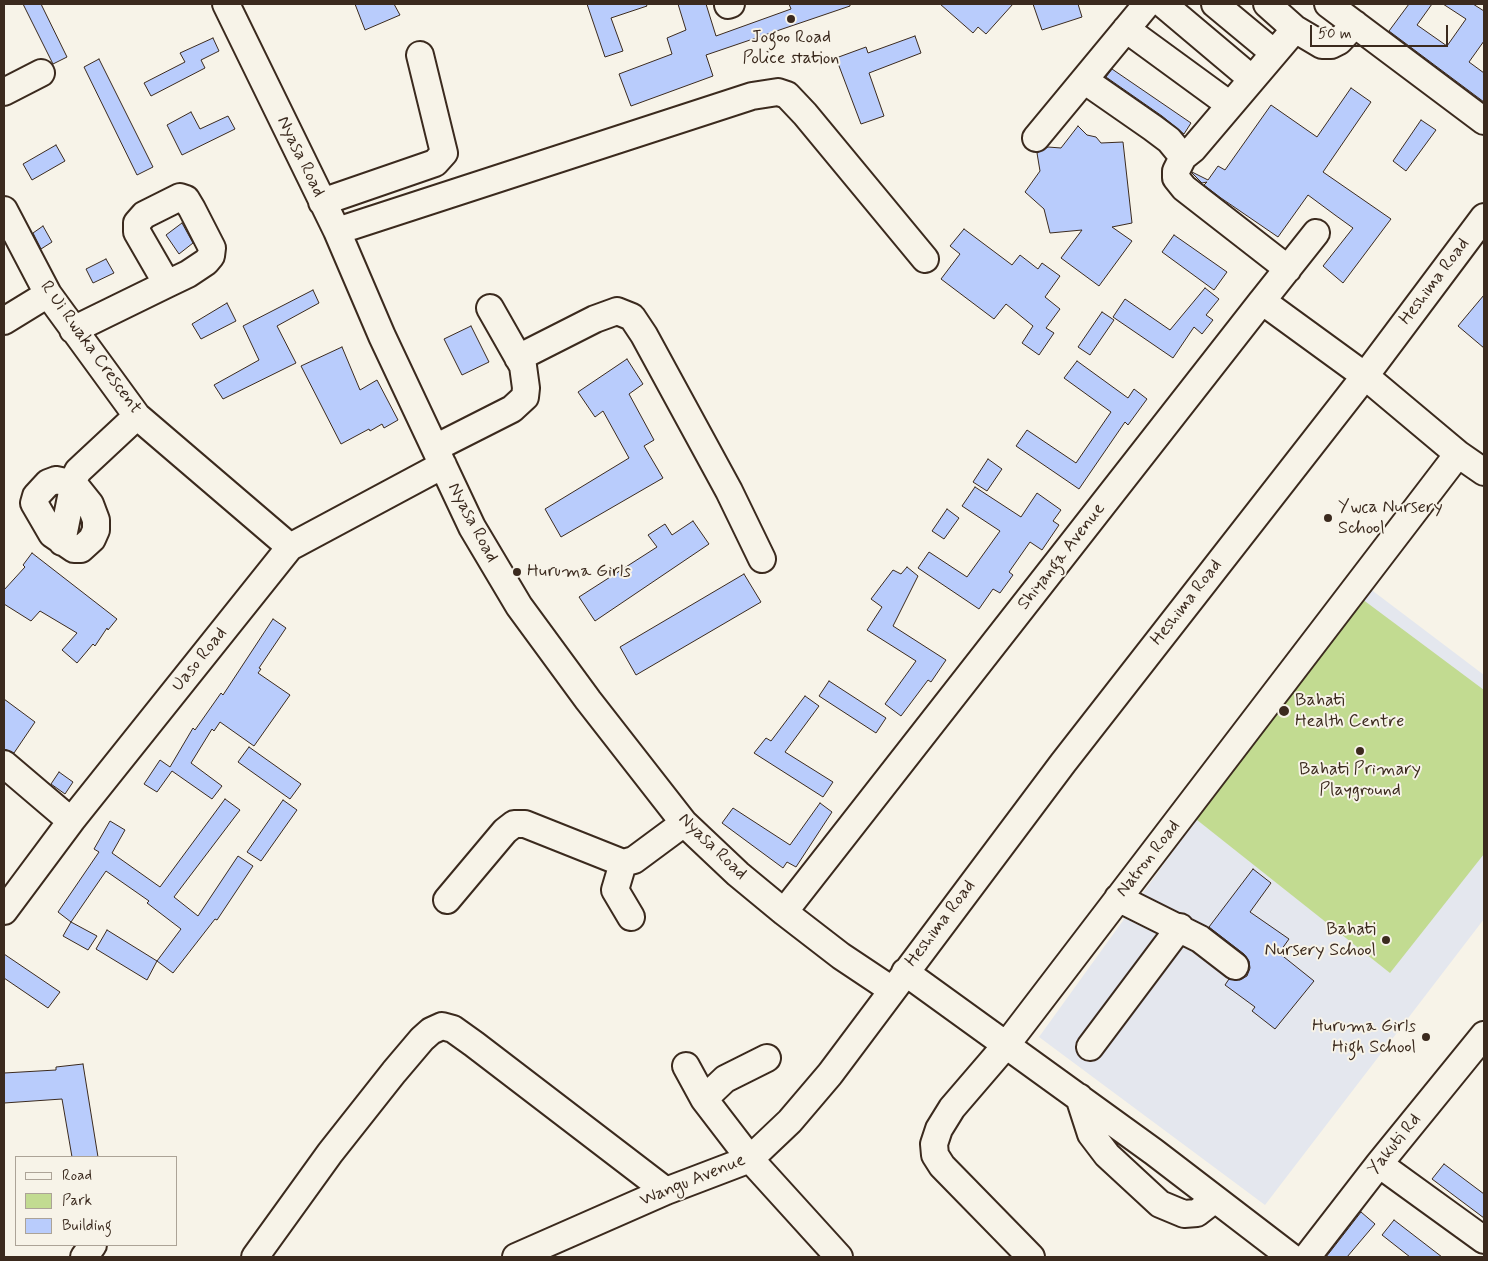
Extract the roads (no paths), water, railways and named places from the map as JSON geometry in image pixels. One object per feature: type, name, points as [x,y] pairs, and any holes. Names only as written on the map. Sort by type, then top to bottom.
[{"type":"street","name":"Nyasa Road","points":[[226,4],[337,231],[382,336],[472,527],[519,606],[588,700],[684,823],[738,874],[842,956],[898,981],[1008,1044],[1291,1257]]},
{"type":"street","points":[[1036,138],[1146,4]]},
{"type":"street","points":[[1163,4],[1252,79]]},
{"type":"street","points":[[1215,4],[1274,53]]},
{"type":"street","points":[[1267,4],[1296,29],[1314,42],[1322,45],[1340,42],[1355,24]]},
{"type":"street","points":[[1328,4],[1484,121]]},
{"type":"street","points":[[1126,29],[1230,105]]},
{"type":"street","points":[[1288,269],[1182,186],[1176,178],[1176,171],[1183,157],[1193,149],[1296,29]]},
{"type":"street","points":[[322,202],[436,163],[444,153],[420,54]]},
{"type":"street","points":[[4,92],[41,73]]},
{"type":"street","points":[[1084,80],[1154,128],[1169,140],[1183,157]]},
{"type":"street","points":[[337,231],[752,96],[778,92],[787,95],[805,114],[925,259]]},
{"type":"street","name":"R Ui Rwaka Crescent","points":[[4,210],[48,294],[137,416],[290,547]]},
{"type":"street","name":"Heshima Road","points":[[898,981],[1081,740],[1483,222]]},
{"type":"street","name":"Shiyanga Avenue","points":[[784,912],[1316,233]]},
{"type":"street","points":[[73,330],[167,284]]},
{"type":"street","points":[[4,321],[48,294]]},
{"type":"street","points":[[1262,301],[1365,376],[1458,454],[1484,472]]},
{"type":"street","name":"Uaso Road","points":[[4,911],[71,821],[290,547],[439,457],[519,404],[525,397],[526,388],[523,366],[490,308]]},
{"type":"street","points":[[518,358],[595,319],[617,312],[632,317],[644,335],[724,483],[762,559]]},
{"type":"street","points":[[74,484],[62,480],[48,483],[36,496],[34,503],[48,529],[62,542],[74,484],[75,477],[83,466],[137,416]]},
{"type":"street","name":"Natron Road","points":[[1031,1257],[964,1190],[935,1155],[934,1144],[939,1129],[952,1108],[1008,1044],[1458,454]]},
{"type":"street","points":[[4,764],[71,821]]},
{"type":"street","points":[[447,900],[505,831],[517,823],[525,824],[623,863],[634,860],[684,823]]},
{"type":"street","points":[[623,863],[615,890],[631,917]]},
{"type":"street","points":[[1118,898],[1180,927],[1200,939],[1235,966]]},
{"type":"street","points":[[1090,1047],[1180,927]]},
{"type":"street","name":"Wangu Avenue","points":[[516,1257],[666,1191],[750,1158],[790,1121],[830,1074],[898,981]]},
{"type":"street","points":[[255,1257],[330,1153],[394,1072],[422,1039],[431,1031],[442,1026],[453,1029],[474,1044],[666,1191]]},
{"type":"street","name":"Yakuti Rd","points":[[1308,1257],[1379,1164],[1483,1040]]},
{"type":"street","points":[[704,1100],[725,1080],[767,1058]]},
{"type":"street","points":[[686,1066],[704,1100],[750,1158],[840,1257]]},
{"type":"street","points":[[1079,1097],[1091,1134],[1108,1156],[1160,1204],[1184,1214],[1197,1212],[1216,1199]]},
{"type":"street","points":[[1379,1164],[1484,1240]]},
{"type":"street","points":[[84,1257],[92,1246]]},
{"type":"place","name":"Jogoo Road Police station","points":[[791,19]]},
{"type":"place","name":"Ywca Nursery School","points":[[1328,518]]},
{"type":"place","name":"Huruma Girls","points":[[517,572]]},
{"type":"place","name":"Bahati Health Centre","points":[[1284,711]]},
{"type":"place","name":"Bahati Primary Playground","points":[[1360,751]]},
{"type":"place","name":"Bahati Nursery School","points":[[1386,940]]},
{"type":"place","name":"Huruma Girls High School","points":[[1426,1037]]}]
